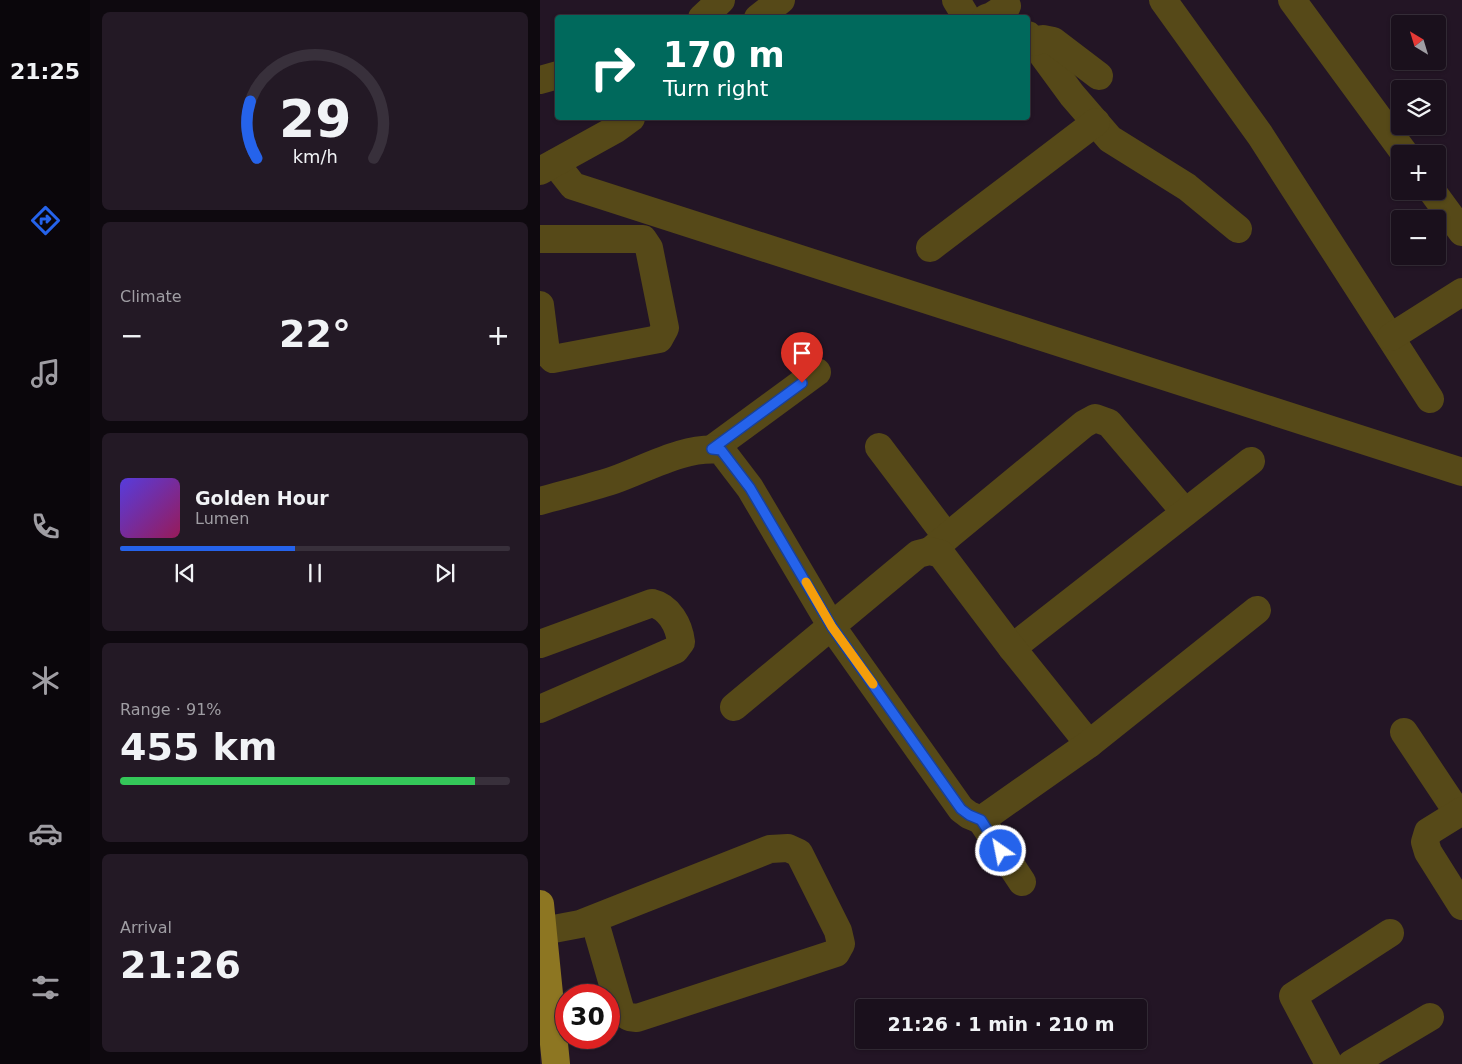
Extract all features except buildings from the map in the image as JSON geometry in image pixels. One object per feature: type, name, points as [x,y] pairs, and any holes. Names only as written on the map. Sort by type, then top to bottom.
[{"type":"main road","points":[[540,904],[556,1064]]},
{"type":"street","points":[[705,15],[722,0]]},
{"type":"street","points":[[762,15],[781,0]]},
{"type":"street","points":[[956,0],[965,15]]},
{"type":"street","points":[[1164,0],[1260,135],[1430,399]]},
{"type":"street","points":[[1292,0],[1398,145]]},
{"type":"street","points":[[1030,39],[1054,41],[1099,76]]},
{"type":"street","points":[[1030,39],[1072,95],[1110,139],[1187,188],[1238,229]]},
{"type":"street","points":[[540,80],[555,76]]},
{"type":"street","points":[[628,120],[616,129],[547,167],[573,186],[1462,472]]},
{"type":"street","points":[[930,248],[1096,122]]},
{"type":"street","points":[[1439,200],[1462,232]]},
{"type":"street","points":[[540,239],[643,239],[649,248],[664,328],[659,339],[552,359],[546,352],[540,305]]},
{"type":"street","points":[[1390,337],[1462,292]]},
{"type":"street","points":[[712,449],[817,372]]},
{"type":"street","points":[[734,707],[918,554],[939,544],[1084,424],[1095,418],[1109,423],[1185,512]]},
{"type":"street","points":[[879,447],[939,544],[942,554],[1012,648],[1089,744]]},
{"type":"street","points":[[540,501],[613,480],[675,456],[705,449],[721,450],[750,488],[832,627],[961,809],[981,820],[1022,882]]},
{"type":"street","points":[[1012,648],[1251,461]]},
{"type":"street","points":[[540,644],[652,603],[660,605],[669,612],[680,635],[681,642],[675,650],[540,709]]},
{"type":"street","points":[[981,820],[1089,744],[1257,610]]},
{"type":"street","points":[[1404,732],[1460,812],[1428,832],[1425,842],[1428,852],[1462,906]]},
{"type":"street","points":[[543,931],[580,924],[770,849],[788,848],[800,854],[838,932],[841,944],[836,953],[637,1018],[628,1017],[621,1012],[594,919]]},
{"type":"street","points":[[1329,1064],[1293,996],[1390,932]]},
{"type":"street","points":[[1351,1064],[1430,1017]]},
{"type":"slow traffic","points":[[806,582],[832,627],[873,684]]},
{"type":"route","points":[[802,383],[712,449],[721,450],[735,467],[750,488],[832,627],[961,809],[981,820],[1001,851]]}]
